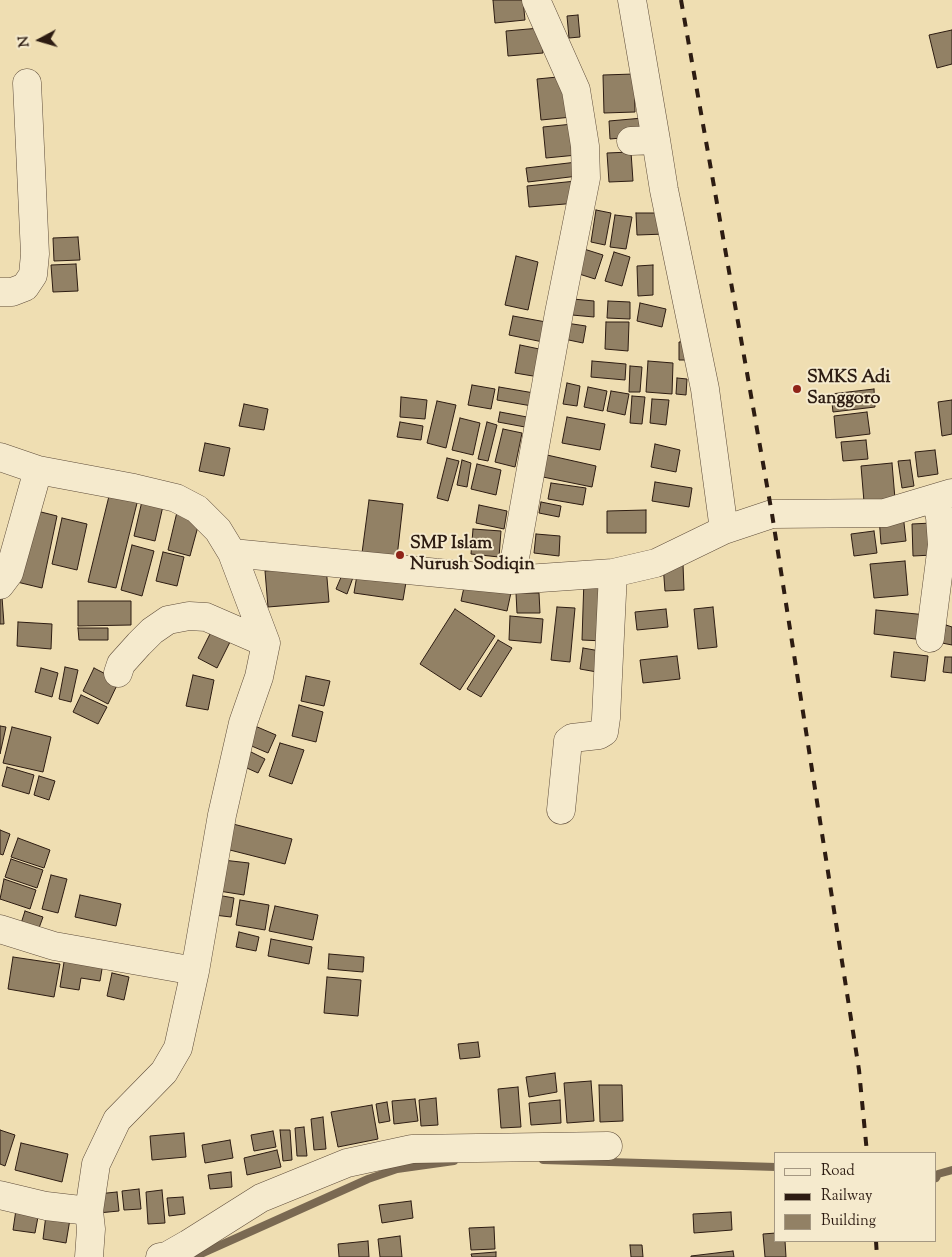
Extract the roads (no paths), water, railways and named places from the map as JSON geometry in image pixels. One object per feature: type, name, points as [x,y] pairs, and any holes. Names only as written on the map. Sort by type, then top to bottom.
[{"type":"street","points":[[511,580],[559,313],[586,178],[585,146],[576,90],[536,0]]},
{"type":"street","points":[[632,0],[644,141],[664,190],[705,389],[724,530]]},
{"type":"street","points":[[0,292],[12,292],[25,287],[33,275],[35,254],[27,83]]},
{"type":"street","points":[[0,457],[38,470],[176,498],[197,510],[218,530],[232,553],[266,643],[259,677],[242,723],[222,815],[195,971],[178,1048],[164,1072],[117,1120],[96,1164],[89,1211],[91,1229],[89,1257]]},
{"type":"street","points":[[0,585],[9,573],[38,470]]},
{"type":"street","points":[[232,553],[511,580],[612,573],[656,563],[724,530],[772,514],[885,513],[944,496],[940,517],[942,545],[930,638]]},
{"type":"street","points":[[561,810],[568,741],[572,738],[599,735],[604,732],[612,573]]},
{"type":"street","points":[[118,673],[121,664],[138,644],[168,620],[189,616],[206,617],[266,643]]},
{"type":"street","points":[[0,929],[54,946],[195,971]]},
{"type":"street","points":[[160,1257],[167,1256],[188,1244],[261,1198],[347,1162],[412,1149],[608,1146]]},
{"type":"street","points":[[0,1195],[46,1206],[89,1211]]},
{"type":"waterway","points":[[543,1160],[774,1167]]},
{"type":"waterway","points":[[194,1257],[368,1179],[397,1169],[454,1161]]},
{"type":"waterway","points":[[937,1176],[952,1170]]},
{"type":"railway","points":[[681,0],[772,514],[859,1070],[867,1152]]},
{"type":"railway","points":[[876,1242],[877,1257]]},
{"type":"place","name":"SMKS Adi Sanggoro","points":[[797,389]]},
{"type":"place","name":"SMP Islam Nurush Sodiqin","points":[[400,555]]}]
